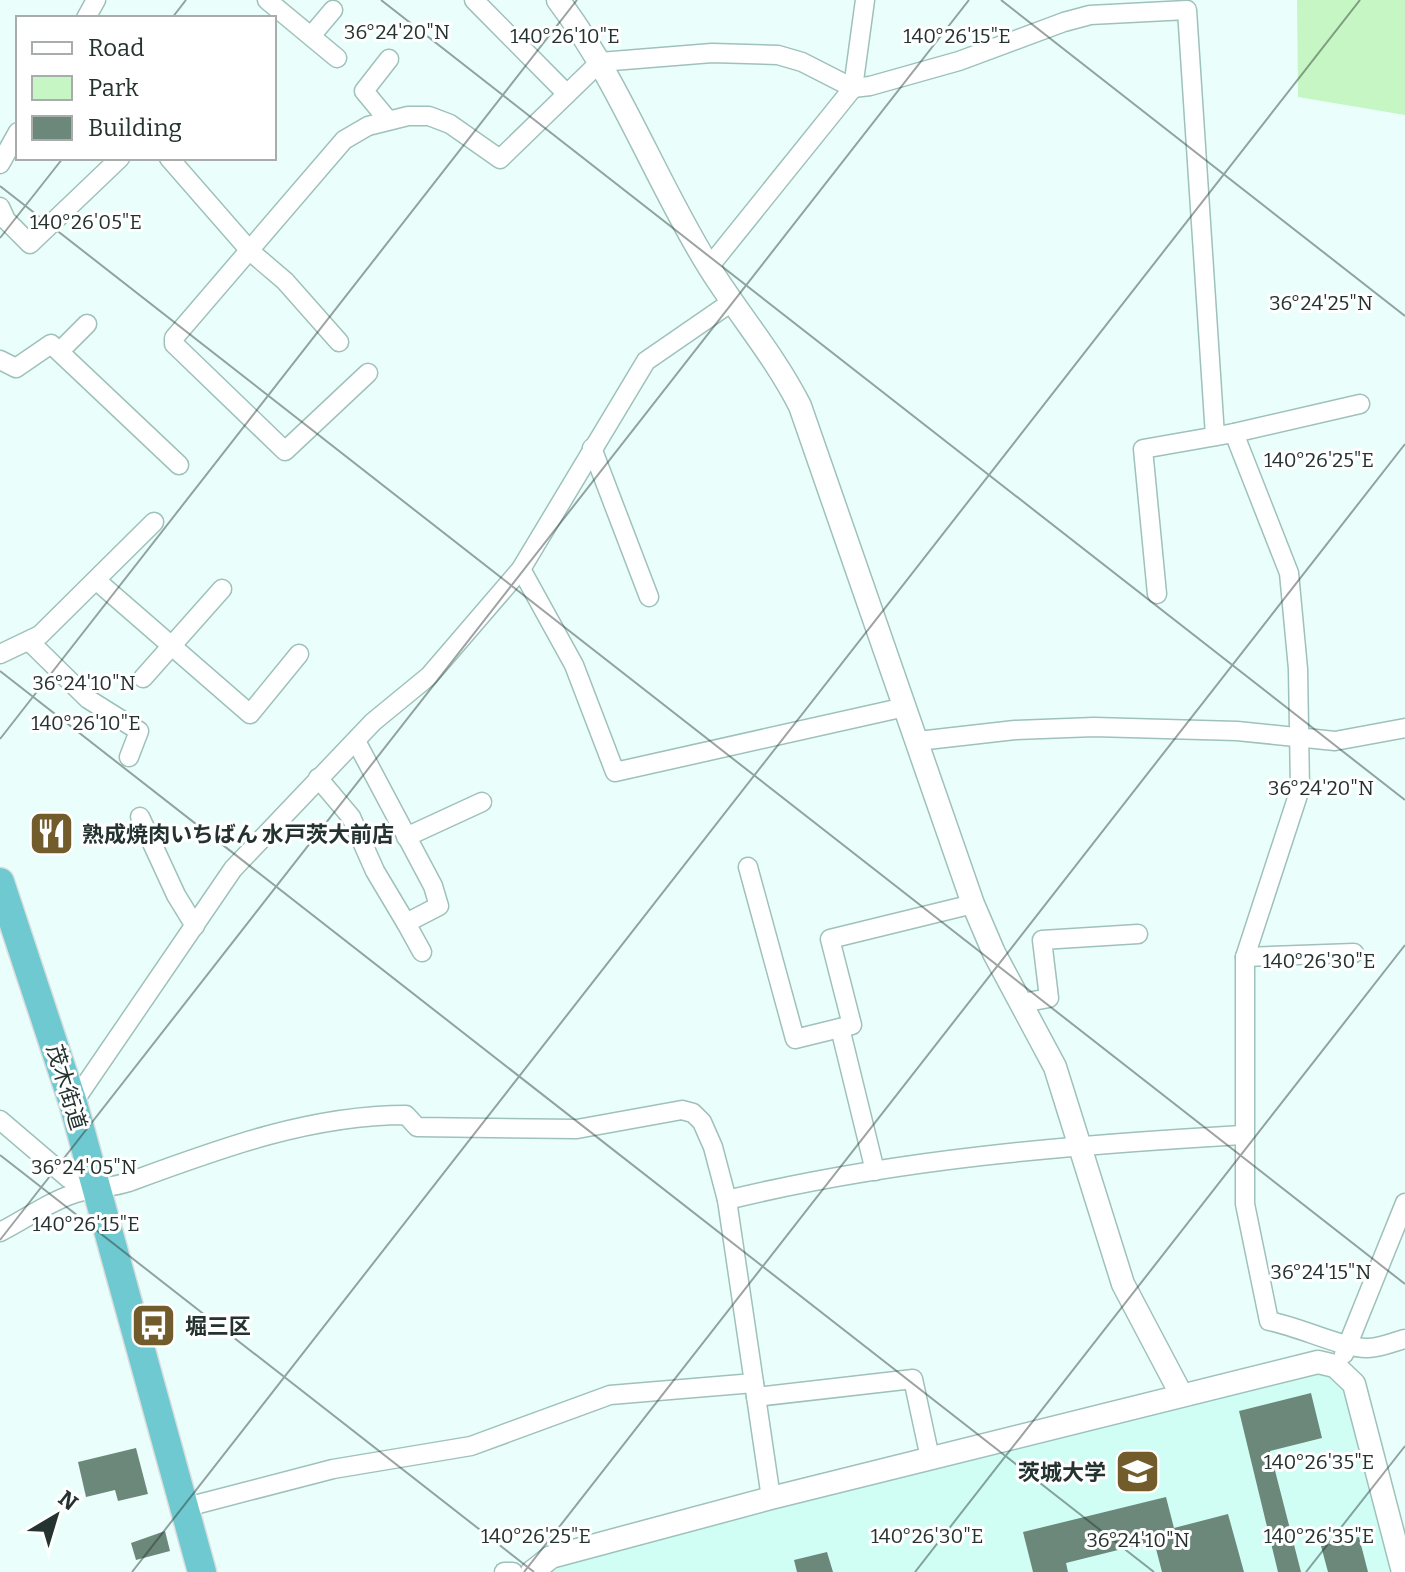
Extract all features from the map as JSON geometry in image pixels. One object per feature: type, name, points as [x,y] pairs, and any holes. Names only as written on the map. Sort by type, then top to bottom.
[{"type":"highway","name":"茂木街道","points":[[0,882],[73,1103],[202,1572]]},
{"type":"street","points":[[267,0],[337,58]]},
{"type":"street","points":[[474,0],[567,94]]},
{"type":"street","points":[[558,0],[600,62],[709,267],[769,351],[800,406],[973,904],[994,953],[1055,1067],[1123,1284],[1181,1394]]},
{"type":"street","points":[[709,267],[853,88],[865,0]]},
{"type":"street","points":[[311,36],[333,10]]},
{"type":"street","points":[[368,373],[285,451],[174,344],[174,338],[344,140],[388,120],[429,116],[450,124],[500,159],[600,62],[712,53],[778,55],[802,62],[853,88],[959,61],[1090,15],[1187,10],[1224,435],[1289,573],[1301,738],[1300,789],[1245,957],[1242,1135],[1245,1204],[1269,1321],[1318,1333],[1349,1346],[1369,1348],[1405,1339]]},
{"type":"street","points":[[388,120],[364,91],[389,59]]},
{"type":"street","points":[[0,164],[11,132]]},
{"type":"street","points":[[0,207],[6,220],[30,244],[118,160]]},
{"type":"street","points":[[171,160],[251,252],[285,281],[339,342]]},
{"type":"street","points":[[73,1103],[233,869],[318,778],[429,676],[521,569],[646,361],[733,301]]},
{"type":"street","points":[[60,351],[87,324]]},
{"type":"street","points":[[0,360],[16,368],[51,344],[179,465]]},
{"type":"street","points":[[1157,594],[1143,449],[1224,435],[1360,404]]},
{"type":"street","points":[[592,448],[649,597]]},
{"type":"street","points":[[0,654],[40,635],[154,522]]},
{"type":"street","points":[[521,569],[574,665],[615,772],[905,707]]},
{"type":"street","points":[[97,581],[250,714],[299,654]]},
{"type":"street","points":[[143,678],[222,589]]},
{"type":"street","points":[[29,641],[88,699],[139,731],[129,757]]},
{"type":"street","points":[[918,741],[1015,730],[1094,727],[1177,728],[1355,740],[1405,728]]},
{"type":"street","points":[[356,741],[433,886],[439,906],[406,923]]},
{"type":"street","points":[[318,778],[351,817],[375,871],[422,952]]},
{"type":"street","points":[[406,837],[482,802]]},
{"type":"street","points":[[140,817],[176,895],[195,926]]},
{"type":"street","points":[[748,867],[795,1039],[852,1025],[830,939],[973,904]]},
{"type":"street","points":[[1022,1003],[1049,998],[1042,940],[1138,934]]},
{"type":"street","points":[[1245,957],[1354,953]]},
{"type":"street","points":[[840,1028],[875,1171]]},
{"type":"street","points":[[0,1232],[69,1196],[109,1189],[258,1135],[385,1115],[406,1115],[417,1127],[577,1129],[682,1110],[693,1113],[702,1122],[713,1147],[727,1200],[771,1498]]},
{"type":"street","points":[[0,1120],[68,1178],[98,1189]]},
{"type":"street","points":[[727,1200],[797,1183],[1081,1144],[1242,1135]]},
{"type":"street","points":[[1335,1366],[1349,1346],[1405,1203]]},
{"type":"street","points":[[532,1572],[551,1557],[771,1498],[1318,1362],[1335,1366],[1354,1384],[1403,1572]]},
{"type":"street","points":[[183,1508],[333,1469],[471,1446],[610,1395],[755,1390],[913,1379],[930,1458]]},
{"type":"street","points":[[504,1572],[513,1572]]},
{"type":"shaded area","name":"茨城大学","points":[[1313,1368],[1340,1375],[1397,1572],[547,1572],[554,1561]]},
{"type":"green space","points":[[1297,0],[1405,0],[1405,115],[1298,97]]},
{"type":"building","points":[[1311,1393],[1322,1438],[1270,1451],[1301,1572],[1278,1572],[1239,1411]]},
{"type":"building","points":[[136,1448],[148,1494],[118,1501],[115,1490],[86,1497],[78,1462]]},
{"type":"building","points":[[1166,1497],[1174,1528],[1228,1514],[1244,1572],[1162,1572],[1154,1541],[1066,1563],[1068,1572],[1033,1572],[1023,1532]]},
{"type":"building","points":[[165,1531],[170,1551],[136,1560],[131,1543]]},
{"type":"building","points":[[1359,1537],[1368,1572],[1328,1572],[1321,1546]]},
{"type":"building","points":[[827,1552],[833,1572],[797,1572],[794,1560]]},
{"type":"place","name":"熟成焼肉いちばん 水戸茨大前店","points":[[51,834]]},
{"type":"place","name":"堀三区","points":[[154,1326]]},
{"type":"place","name":"茨城大学","points":[[1137,1472]]}]
